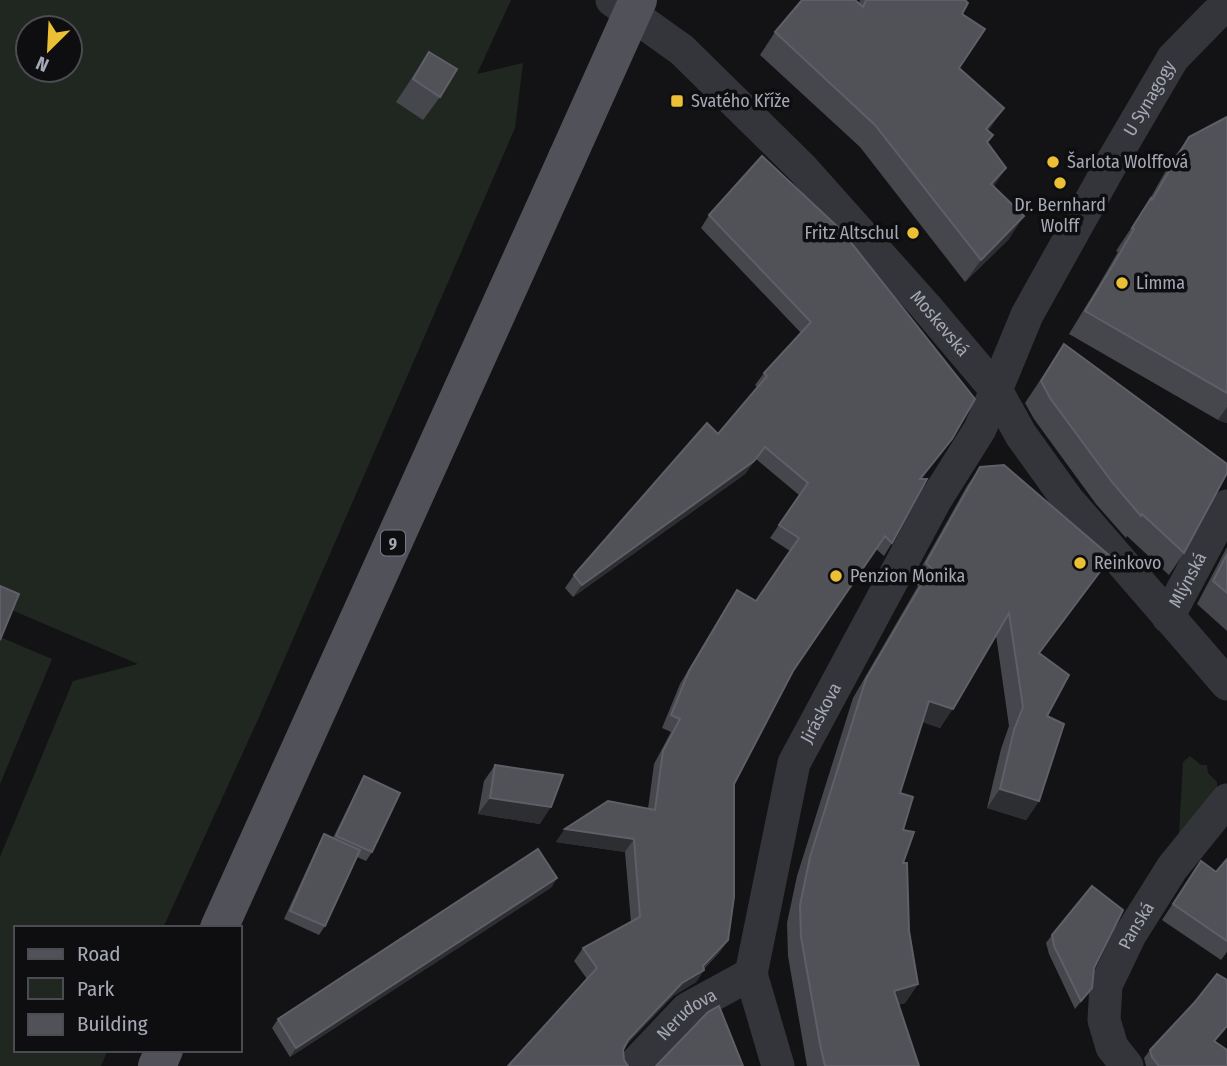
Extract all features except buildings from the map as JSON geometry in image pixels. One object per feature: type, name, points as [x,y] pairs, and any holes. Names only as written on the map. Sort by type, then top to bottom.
[{"type":"main road","name":"9","points":[[220,926],[638,0]]},
{"type":"street","name":"Moskevská","points":[[612,0],[682,50],[802,168],[996,390],[1021,435],[1067,499],[1227,684]]},
{"type":"street","name":"U Synagogy","points":[[996,390],[1027,316],[1173,58],[1227,6]]},
{"type":"street","name":"Jiráskova","points":[[778,1066],[751,974],[794,763],[936,499],[979,429],[996,390]]},
{"type":"street","name":"Mlýnská","points":[[1168,617],[1227,506]]},
{"type":"street","name":"Panská","points":[[1127,1066],[1112,1047],[1104,1020],[1106,985],[1130,934],[1172,868],[1227,800]]},
{"type":"street","name":"Nerudova","points":[[633,1066],[687,1009],[751,974]]},
{"type":"green space","points":[[0,0],[511,0],[477,74],[523,63],[515,128],[260,715],[164,926],[14,926],[14,1052],[107,1052],[101,1066],[0,1066],[0,857],[73,681],[138,664],[0,605]]},
{"type":"green space","points":[[0,637],[52,659],[0,784]]},
{"type":"green space","points":[[1190,756],[1201,765],[1207,765],[1208,773],[1217,782],[1217,788],[1179,834],[1183,762]]},
{"type":"place","name":"Svatého Kříže","points":[[677,101]]},
{"type":"place","name":"Šarlota Wolffová","points":[[1053,162]]},
{"type":"place","name":"Dr. Bernhard Wolff","points":[[1060,183]]},
{"type":"place","name":"Fritz Altschul","points":[[913,233]]},
{"type":"place","name":"Limma","points":[[1122,283]]},
{"type":"place","name":"Reinkovo","points":[[1080,563]]},
{"type":"place","name":"Penzion Monika","points":[[836,576]]}]
